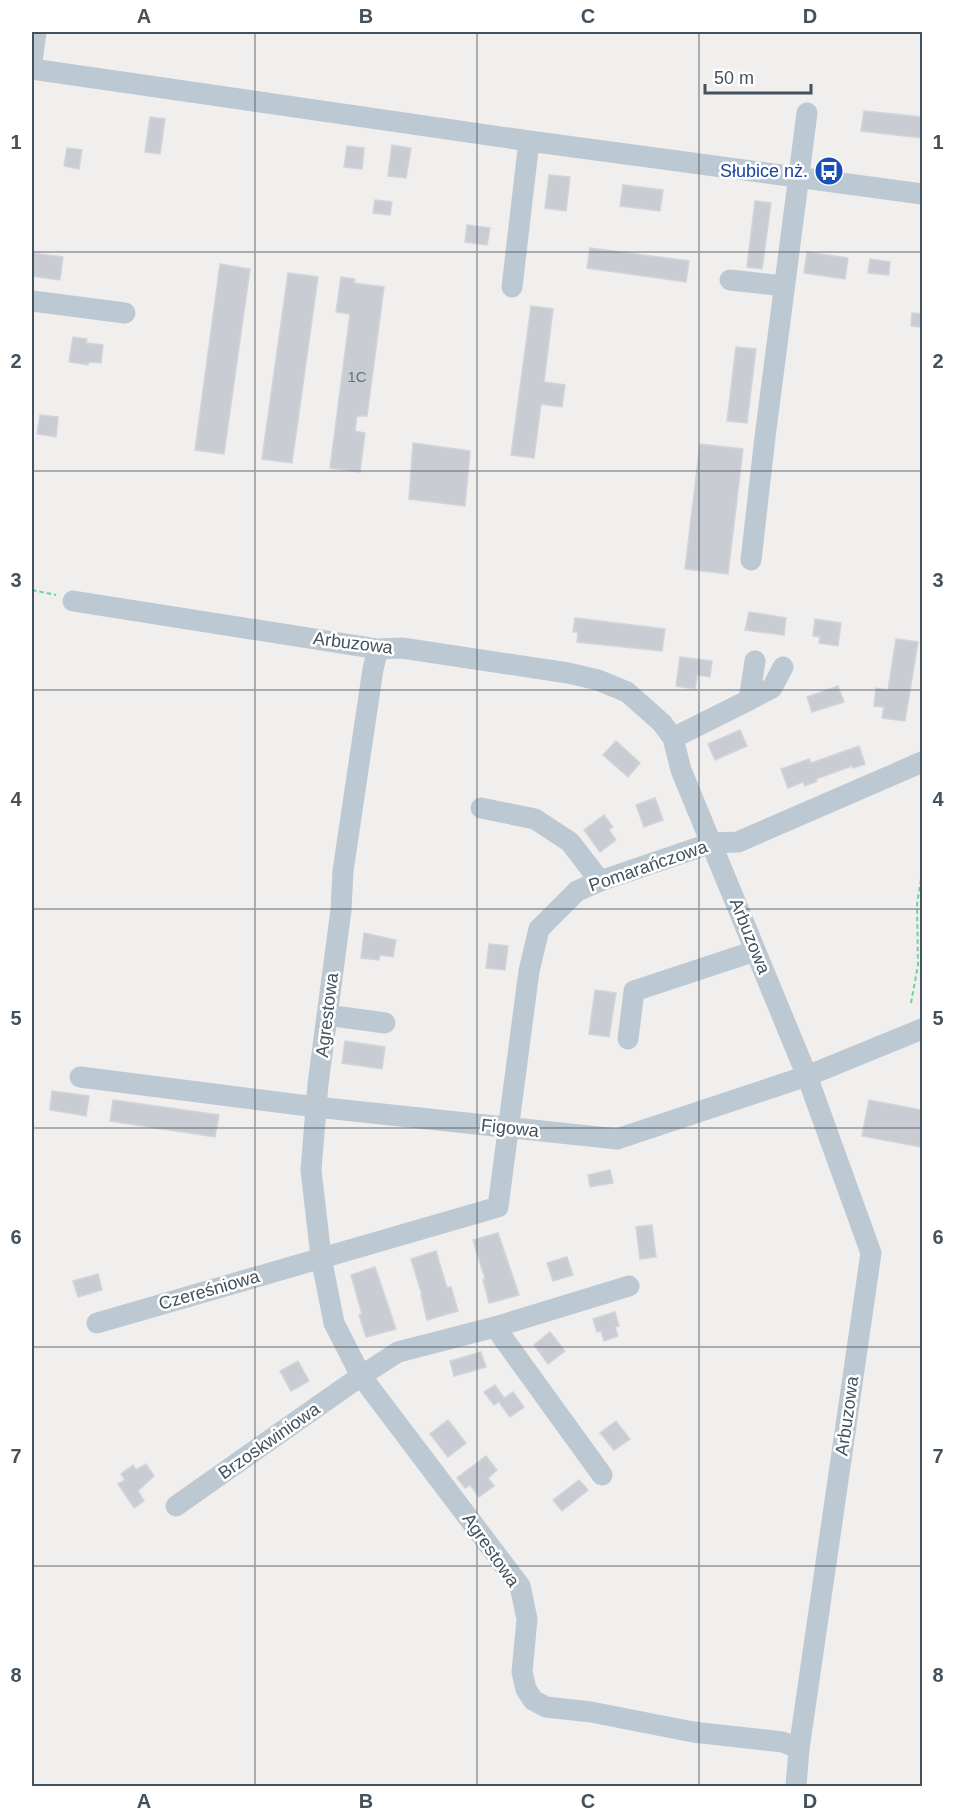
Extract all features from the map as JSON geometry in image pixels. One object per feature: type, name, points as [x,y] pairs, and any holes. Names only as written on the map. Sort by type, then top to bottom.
[{"type":"street","points":[[32,61],[36,32]]},
{"type":"street","points":[[32,69],[530,141],[922,194]]},
{"type":"street","points":[[751,560],[807,113]]},
{"type":"street","points":[[512,287],[530,141]]},
{"type":"street","points":[[730,280],[784,286]]},
{"type":"street","points":[[32,301],[125,313]]},
{"type":"street","name":"Arbuzowa","points":[[73,601],[378,649],[414,650],[568,673],[598,680],[627,692],[662,723],[673,738],[681,770],[807,1076],[871,1253],[799,1749],[796,1786]]},
{"type":"street","name":"Agrestowa","points":[[378,649],[373,669],[343,871],[341,910],[316,1107],[311,1170],[321,1257],[334,1323],[361,1376],[520,1586],[527,1619],[522,1672],[526,1689],[533,1700],[546,1707],[591,1712],[693,1732],[783,1742],[799,1749]]},
{"type":"street","points":[[749,700],[755,661]]},
{"type":"street","points":[[673,738],[772,688],[783,666]]},
{"type":"street","name":"Pomarańczowa","points":[[321,1257],[498,1207],[529,971],[539,929],[577,891],[712,843],[738,842],[922,762]]},
{"type":"street","points":[[481,808],[535,819],[570,842],[600,881]]},
{"type":"street","points":[[628,1039],[634,991],[755,951]]},
{"type":"street","points":[[327,1015],[386,1023]]},
{"type":"street","name":"Figowa","points":[[80,1077],[316,1107],[616,1139],[807,1076],[922,1029]]},
{"type":"street","name":"Czereśniowa","points":[[97,1323],[321,1257]]},
{"type":"street","points":[[361,1376],[398,1352],[495,1327],[630,1286]]},
{"type":"street","points":[[495,1327],[602,1475]]},
{"type":"street","name":"Brzoskwiniowa","points":[[176,1506],[361,1376]]},
{"type":"path","points":[[32,590],[46,591],[73,601]]},
{"type":"path","points":[[911,1003],[918,965],[917,904],[922,873]]},
{"type":"building","points":[[864,111],[922,117],[922,138],[861,131]]},
{"type":"building","points":[[150,117],[165,119],[160,154],[145,152]]},
{"type":"building","points":[[392,145],[411,148],[406,178],[388,176]]},
{"type":"building","points":[[347,146],[364,148],[362,169],[344,167]]},
{"type":"building","points":[[67,148],[82,150],[79,169],[64,166]]},
{"type":"building","points":[[549,175],[570,177],[566,211],[545,208]]},
{"type":"building","points":[[623,185],[663,190],[660,211],[620,206]]},
{"type":"building","points":[[375,200],[392,202],[390,215],[373,213]]},
{"type":"building","points":[[755,201],[771,203],[762,269],[747,267]]},
{"type":"building","points":[[467,225],[490,228],[487,245],[465,242]]},
{"type":"building","points":[[590,248],[689,261],[686,282],[587,268]]},
{"type":"building","points":[[807,252],[848,258],[845,279],[804,273]]},
{"type":"building","points":[[32,253],[63,257],[60,280],[32,276]]},
{"type":"building","points":[[870,259],[890,262],[889,275],[868,273]]},
{"type":"building","points":[[220,264],[250,269],[224,454],[195,450]]},
{"type":"building","points":[[288,273],[318,277],[292,463],[262,459]]},
{"type":"building","points":[[341,277],[355,279],[354,283],[384,287],[367,416],[357,416],[355,431],[365,433],[360,472],[330,468],[350,314],[336,312]]},
{"type":"building","points":[[531,306],[553,309],[544,382],[565,385],[562,407],[541,404],[534,458],[511,455]]},
{"type":"building","points":[[912,313],[922,314],[922,327],[911,326]]},
{"type":"building","points":[[73,337],[87,339],[86,343],[103,345],[101,363],[89,362],[88,365],[69,362]]},
{"type":"building","points":[[736,347],[756,349],[747,423],[727,421]]},
{"type":"building","points":[[40,415],[58,417],[56,437],[37,434]]},
{"type":"building","points":[[413,443],[470,451],[465,506],[409,499]]},
{"type":"building","points":[[700,444],[743,449],[728,574],[685,569]]},
{"type":"building","points":[[749,612],[786,618],[784,635],[745,630]]},
{"type":"building","points":[[575,618],[665,629],[662,651],[577,642],[578,632],[573,632]]},
{"type":"building","points":[[815,619],[841,623],[838,646],[819,643],[820,637],[813,636]]},
{"type":"building","points":[[896,639],[918,642],[905,721],[882,718],[884,707],[874,706],[876,688],[888,690]]},
{"type":"building","points":[[680,657],[712,661],[710,677],[697,675],[695,689],[676,686]]},
{"type":"building","points":[[838,686],[844,702],[812,712],[807,697]]},
{"type":"building","points":[[740,730],[747,746],[715,760],[708,744]]},
{"type":"building","points":[[616,741],[640,763],[628,777],[603,755]]},
{"type":"building","points":[[859,746],[865,764],[853,768],[852,766],[816,779],[817,781],[805,786],[803,782],[788,788],[781,769],[809,759],[811,763]]},
{"type":"building","points":[[655,798],[663,820],[644,827],[636,805]]},
{"type":"building","points":[[604,815],[613,827],[609,830],[616,840],[600,852],[584,830]]},
{"type":"building","points":[[364,933],[396,940],[393,957],[380,955],[379,960],[361,958]]},
{"type":"building","points":[[489,944],[508,946],[505,970],[486,968]]},
{"type":"building","points":[[595,990],[616,993],[609,1037],[589,1034]]},
{"type":"building","points":[[345,1041],[385,1047],[382,1069],[342,1063]]},
{"type":"building","points":[[52,1091],[89,1096],[86,1116],[50,1110]]},
{"type":"building","points":[[113,1100],[219,1115],[215,1137],[110,1121]]},
{"type":"building","points":[[869,1100],[922,1110],[922,1147],[862,1136]]},
{"type":"building","points":[[610,1170],[613,1183],[590,1187],[588,1175]]},
{"type":"building","points":[[652,1225],[656,1257],[640,1259],[636,1227]]},
{"type":"building","points":[[498,1233],[519,1295],[489,1303],[483,1280],[485,1279],[473,1240]]},
{"type":"building","points":[[436,1251],[447,1288],[451,1287],[458,1311],[427,1320],[411,1259]]},
{"type":"building","points":[[567,1257],[573,1275],[553,1281],[547,1263]]},
{"type":"building","points":[[375,1267],[396,1329],[366,1337],[351,1275]]},
{"type":"building","points":[[98,1274],[102,1290],[78,1297],[73,1281]]},
{"type":"building","points":[[615,1312],[619,1326],[615,1327],[618,1336],[604,1341],[601,1331],[597,1332],[593,1319]]},
{"type":"building","points":[[550,1332],[565,1351],[548,1364],[540,1353],[543,1351],[539,1352],[534,1345]]},
{"type":"building","points":[[481,1352],[486,1367],[454,1376],[450,1361]]},
{"type":"building","points":[[298,1361],[309,1381],[291,1391],[280,1371]]},
{"type":"building","points":[[495,1385],[504,1398],[513,1392],[524,1407],[510,1417],[500,1401],[494,1405],[484,1392]]},
{"type":"building","points":[[448,1420],[466,1443],[448,1457],[430,1434]]},
{"type":"building","points":[[616,1421],[630,1439],[614,1450],[600,1433]]},
{"type":"building","points":[[486,1456],[497,1470],[488,1478],[494,1486],[479,1497],[470,1485],[465,1488],[457,1478]]},
{"type":"building","points":[[146,1464],[154,1476],[138,1491],[144,1501],[134,1508],[118,1484],[125,1480],[121,1474],[133,1465],[136,1470]]},
{"type":"building","points":[[579,1480],[588,1490],[562,1511],[553,1500]]},
{"type":"place","name":"Słubice nż.","points":[[829,171]]}]
